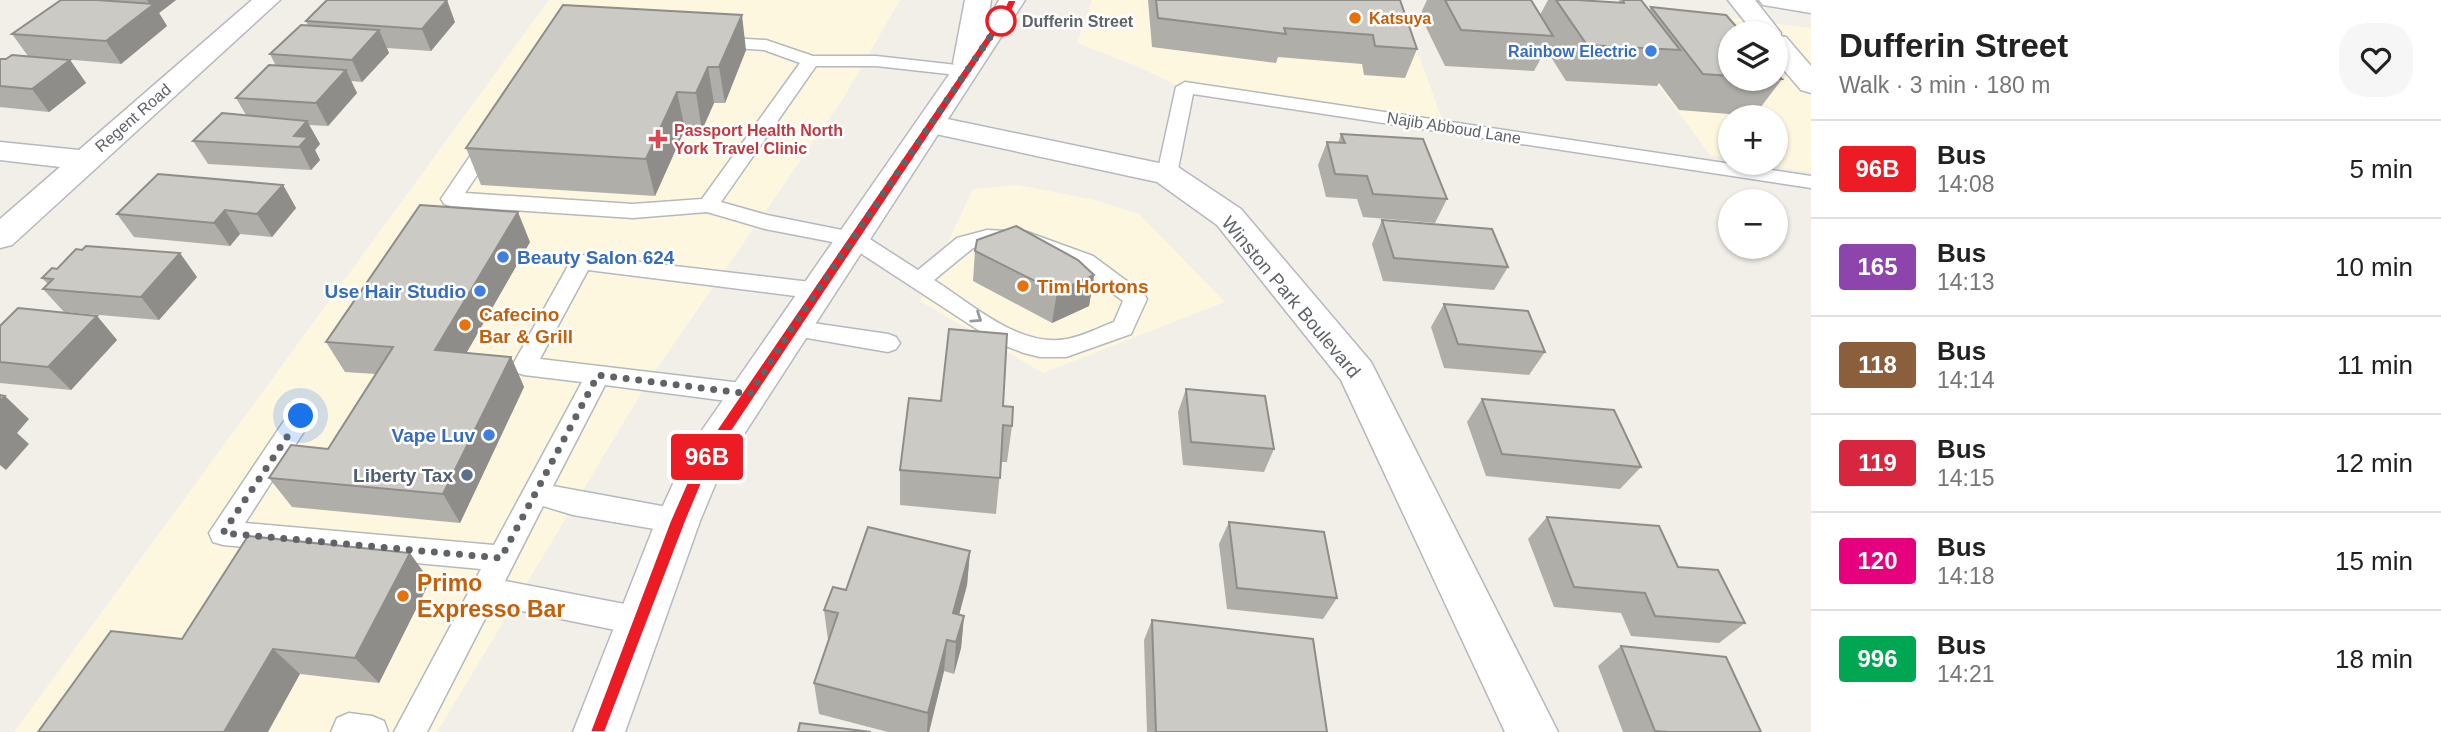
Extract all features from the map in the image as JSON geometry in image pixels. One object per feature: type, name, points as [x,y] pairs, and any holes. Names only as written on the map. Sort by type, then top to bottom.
[{"type":"street","name":"Regent Road","points":[[0,237],[267,0]]},
{"type":"street","points":[[966,71],[978,0]]},
{"type":"street","points":[[599,732],[678,521],[704,461],[792,328],[933,125],[1012,0]]},
{"type":"street","points":[[1741,0],[1758,21]]},
{"type":"street","points":[[1772,0],[1811,5]]},
{"type":"street","points":[[1788,57],[1811,84]]},
{"type":"street","name":"Winston Park Boulevard","points":[[933,125],[1167,174],[1229,217],[1357,372],[1532,732]]},
{"type":"street","points":[[0,152],[86,160]]},
{"type":"lane","points":[[698,41],[766,45],[811,61],[876,61],[966,71]]},
{"type":"lane","points":[[708,205],[811,61]]},
{"type":"lane","name":"Najib Abboud Lane","points":[[1167,174],[1185,87],[1811,181]]},
{"type":"lane","points":[[503,121],[451,199],[633,211],[708,205],[765,222],[854,239],[1006,337],[1031,348],[1059,351],[1123,328],[1135,299],[1085,261],[1027,239],[987,237],[965,243],[920,280]]},
{"type":"lane","points":[[750,394],[524,366],[581,262],[819,291]]},
{"type":"lane","points":[[792,328],[888,343]]},
{"type":"lane","points":[[410,732],[598,375]]},
{"type":"lane","points":[[301,416],[223,533],[501,558]]},
{"type":"lane","points":[[535,494],[678,521]]},
{"type":"lane","points":[[486,591],[640,621]]},
{"type":"lane","points":[[347,732],[349,729],[372,732]]},
{"type":"shaded area","points":[[549,0],[900,0],[841,102],[651,377],[437,732],[14,732]]},
{"type":"shaded area","points":[[1092,0],[1399,0],[1445,128],[1204,98],[1134,65],[1077,43]]},
{"type":"shaded area","points":[[1597,2],[1753,21],[1718,21],[1718,91],[1788,91],[1788,25],[1811,28],[1811,172],[1788,168],[1788,105],[1718,105],[1718,157],[1710,155]]},
{"type":"shaded area","points":[[1018,185],[1095,200],[1139,214],[1225,302],[1043,373],[920,301],[973,189]]},
{"type":"building","points":[[61,0],[154,4],[106,41],[12,34]]},
{"type":"building","points":[[327,0],[447,0],[422,29],[306,21]]},
{"type":"building","points":[[1156,0],[1400,0],[1417,49],[1375,46],[1373,35],[1284,28],[1286,34],[1158,18]]},
{"type":"building","points":[[1445,0],[1531,0],[1553,36],[1461,30]]},
{"type":"building","points":[[1556,0],[1624,3],[1623,0],[1641,0],[1680,50],[1587,45]]},
{"type":"building","points":[[563,5],[742,15],[719,67],[708,67],[696,93],[677,92],[646,159],[466,148]]},
{"type":"building","points":[[1651,7],[1726,15],[1731,21],[1718,21],[1718,75],[1703,74]]},
{"type":"building","points":[[301,25],[379,30],[352,60],[270,54]]},
{"type":"building","points":[[12,55],[70,60],[32,89],[0,86],[0,59]]},
{"type":"building","points":[[269,65],[346,70],[316,103],[236,98]]},
{"type":"building","points":[[222,113],[307,121],[294,136],[308,137],[299,147],[193,141]]},
{"type":"building","points":[[1341,134],[1423,139],[1447,199],[1373,194],[1367,176],[1335,174],[1327,142],[1345,143]]},
{"type":"building","points":[[158,174],[283,185],[257,214],[225,210],[214,223],[117,214]]},
{"type":"building","points":[[420,205],[518,212],[435,350],[511,357],[443,494],[269,478],[291,445],[328,449],[393,347],[326,342]]},
{"type":"building","points":[[1382,220],[1492,229],[1508,267],[1394,258]]},
{"type":"building","points":[[1016,226],[1078,260],[1094,275],[1057,292],[975,251],[977,240]]},
{"type":"building","points":[[86,246],[180,253],[141,297],[43,289],[53,279],[42,278],[52,268],[57,269],[76,249],[82,250]]},
{"type":"building","points":[[1444,304],[1528,311],[1545,352],[1458,344]]},
{"type":"building","points":[[18,308],[97,316],[48,367],[0,362],[0,326]]},
{"type":"building","points":[[949,329],[1007,334],[1003,406],[1013,407],[1012,426],[1003,425],[1000,478],[900,470],[909,398],[941,401]]},
{"type":"building","points":[[1186,389],[1265,396],[1274,449],[1191,442]]},
{"type":"building","points":[[1482,399],[1614,410],[1641,467],[1502,454]]},
{"type":"building","points":[[1547,517],[1659,526],[1678,567],[1718,570],[1745,623],[1655,616],[1645,593],[1574,587]]},
{"type":"building","points":[[1229,522],[1324,532],[1337,598],[1237,588]]},
{"type":"building","points":[[868,527],[970,551],[953,613],[964,616],[956,642],[947,640],[928,713],[814,683],[838,613],[824,610],[833,587],[846,590]]},
{"type":"building","points":[[248,536],[410,553],[355,658],[273,649],[224,732],[38,732],[111,631],[182,639]]},
{"type":"building","points":[[1152,620],[1313,639],[1327,732],[1156,732]]},
{"type":"building","points":[[1621,646],[1726,657],[1761,732],[1655,731]]},
{"type":"building","points":[[800,723],[871,732],[798,732]]},
{"type":"bus line","name":"96B","points":[[599,732],[678,521],[704,461],[792,328],[933,125],[1012,0]]},
{"type":"place","name":"Katsuya","points":[[1355,18]]},
{"type":"place","name":"Dufferin Street","points":[[1001,21]]},
{"type":"place","name":"Rainbow Electric","points":[[1651,51]]},
{"type":"place","name":"Passport Health North York Travel Clinic","points":[[658,139]]},
{"type":"place","name":"Beauty Salon 624","points":[[503,257]]},
{"type":"place","name":"Tim Hortons","points":[[1023,286]]},
{"type":"place","name":"Use Hair Studio","points":[[480,291]]},
{"type":"place","name":"Cafecino Bar & Grill","points":[[465,325]]},
{"type":"place","name":"Vape Luv","points":[[489,435]]},
{"type":"place","name":"Liberty Tax","points":[[467,475]]},
{"type":"place","name":"Primo Expresso Bar","points":[[403,596]]},
{"type":"route","points":[[301,416],[223,533],[501,558],[598,375],[750,394],[1001,21]]}]
